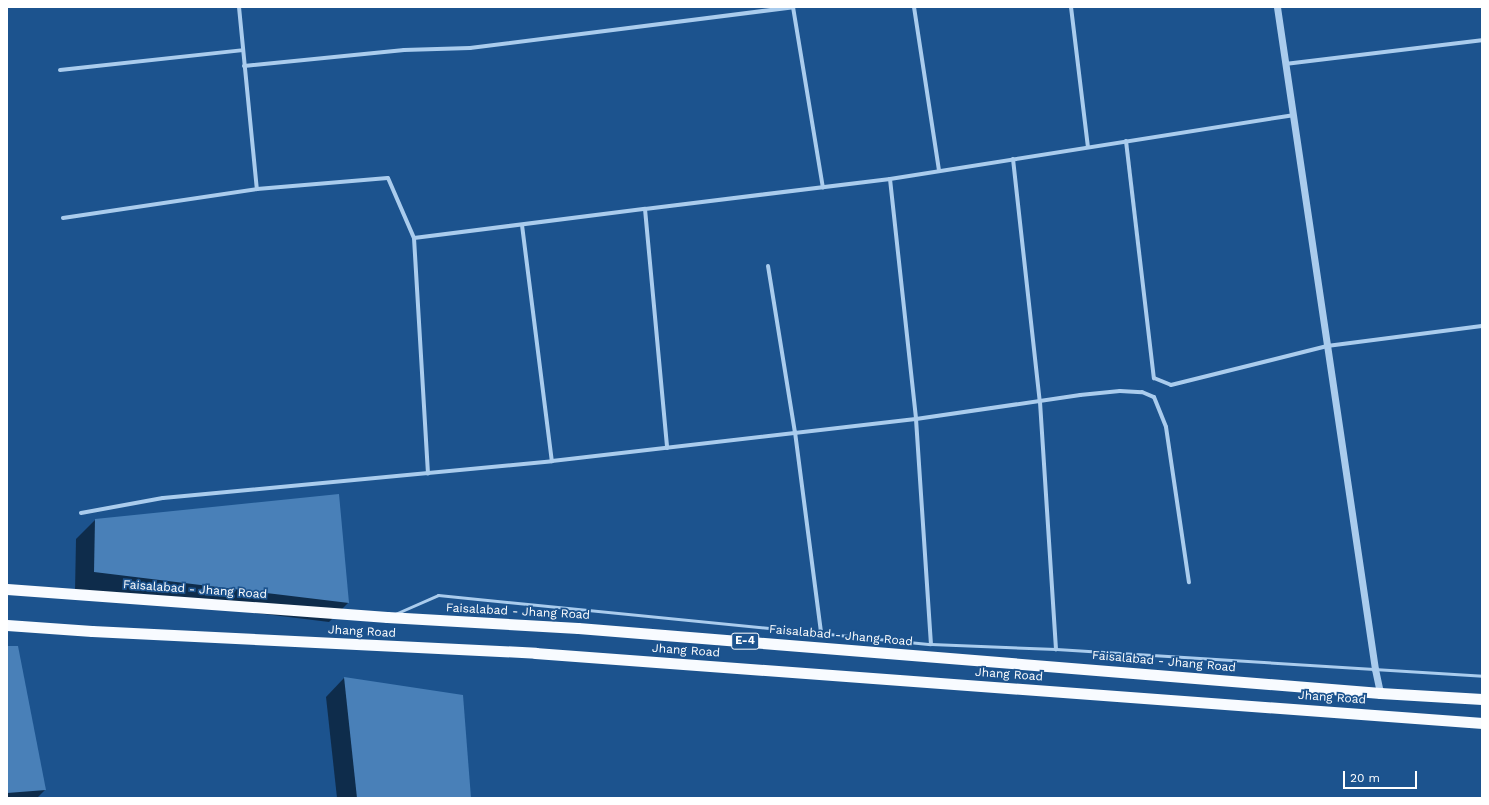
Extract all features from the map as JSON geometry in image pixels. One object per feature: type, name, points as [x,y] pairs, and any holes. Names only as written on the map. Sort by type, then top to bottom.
[{"type":"highway","name":"Faisalabad - Jhang Road","points":[[7,589],[387,617],[578,628],[1482,700]]},
{"type":"highway","name":"Jhang Road","points":[[7,625],[92,631],[543,654],[1482,723]]},
{"type":"street","points":[[239,7],[257,189]]},
{"type":"street","points":[[244,66],[404,50],[470,48],[793,7],[823,188]]},
{"type":"street","points":[[914,7],[939,171]]},
{"type":"street","points":[[1071,7],[1088,147]]},
{"type":"street","points":[[1277,7],[1375,669],[1380,693]]},
{"type":"street","points":[[1285,64],[1482,40]]},
{"type":"street","points":[[60,70],[243,50]]},
{"type":"street","points":[[414,238],[645,208],[890,179],[1293,115]]},
{"type":"street","points":[[1126,141],[1154,378],[1172,385],[1327,346],[1482,326]]},
{"type":"street","points":[[1013,159],[1040,402],[1056,649]]},
{"type":"street","points":[[63,218],[257,189],[388,178],[414,238],[428,474]]},
{"type":"street","points":[[890,179],[916,419],[931,644]]},
{"type":"street","points":[[645,208],[668,448]]},
{"type":"street","points":[[522,225],[552,461]]},
{"type":"street","points":[[768,266],[795,432],[821,632]]},
{"type":"street","points":[[82,513],[163,498],[428,474],[552,461],[916,419],[1120,391],[1142,392],[1154,397],[1166,427],[1189,582]]},
{"type":"lane","points":[[387,617],[438,595],[931,644],[1056,649],[1482,676]]},
{"type":"building","points":[[339,494],[349,603],[94,572],[95,519]]},
{"type":"building","points":[[7,646],[18,646],[46,790],[7,793]]},
{"type":"building","points":[[344,677],[463,695],[471,798],[357,798]]}]
